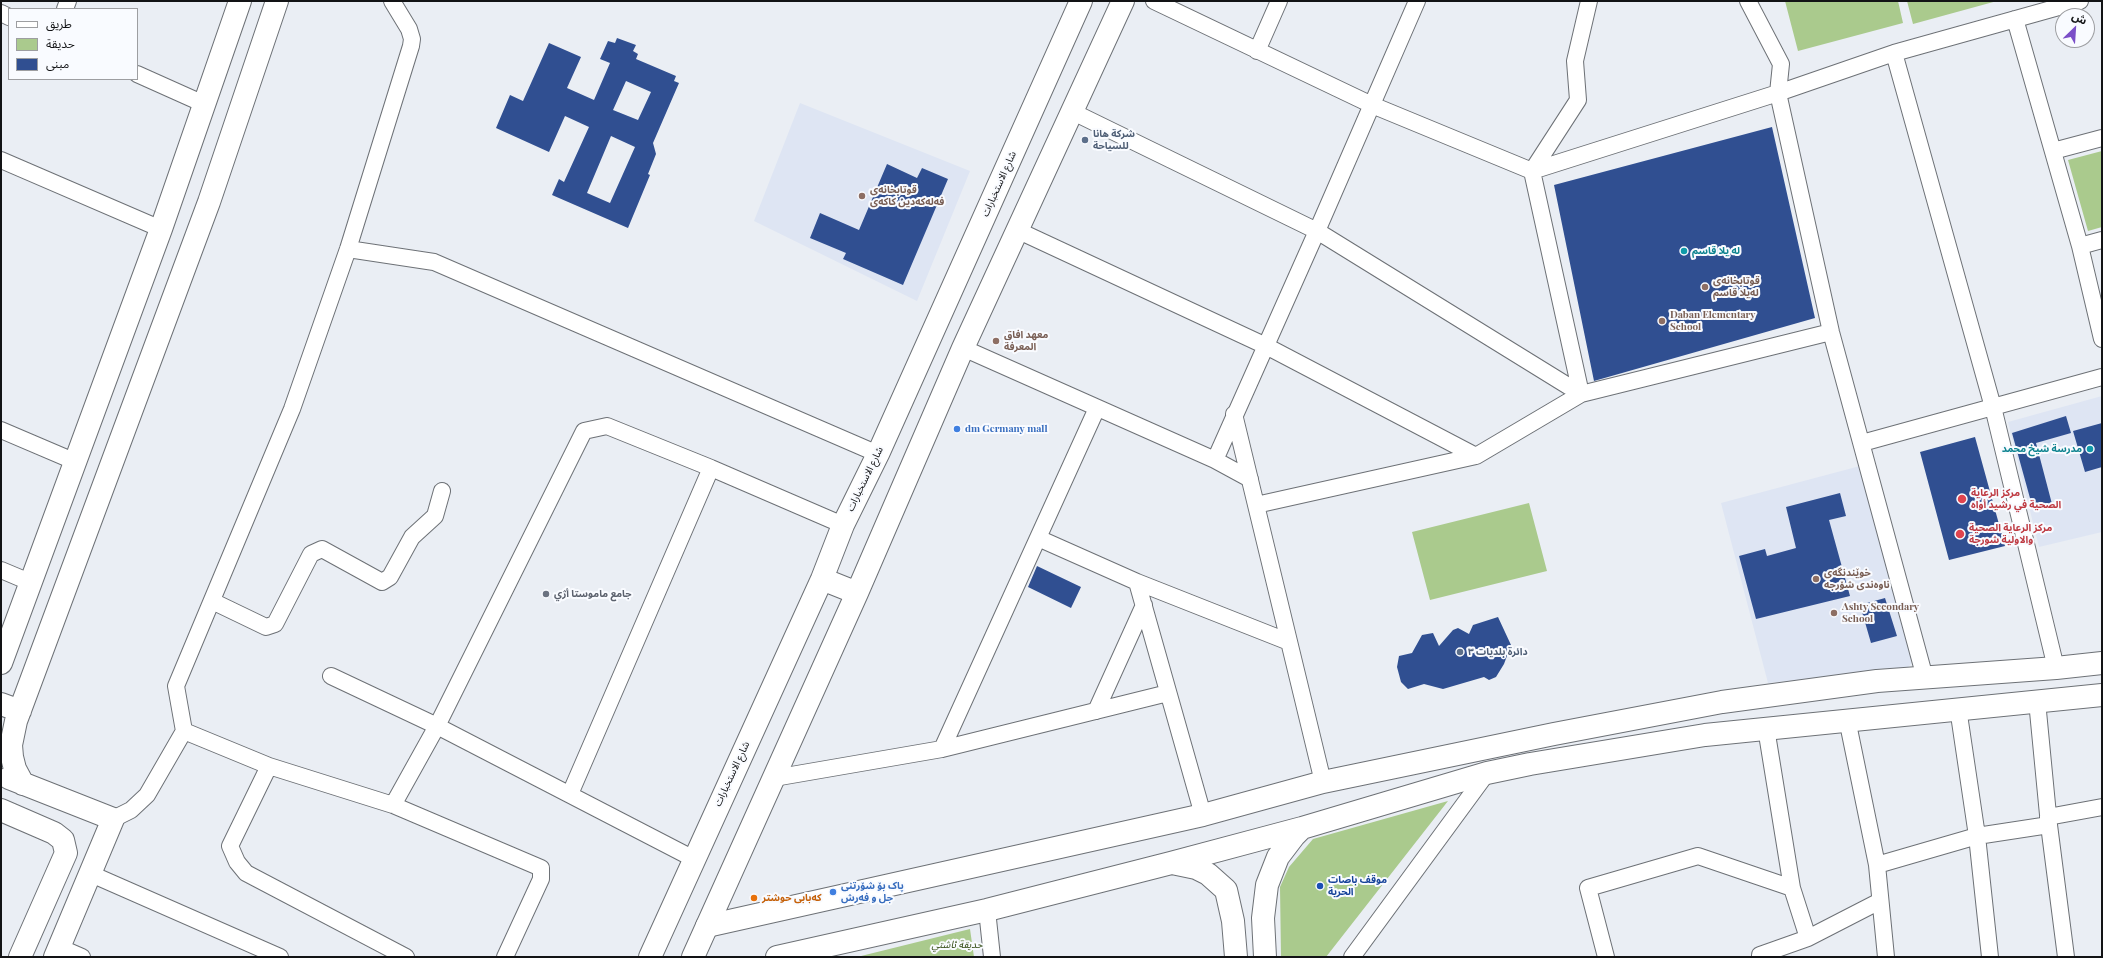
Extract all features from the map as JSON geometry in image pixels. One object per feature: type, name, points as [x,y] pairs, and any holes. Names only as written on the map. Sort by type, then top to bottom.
[{"type":"main road","points":[[1,663],[32,583],[161,229],[240,1]]},
{"type":"main road","points":[[23,784],[15,769],[11,745],[13,733],[11,707],[209,202],[277,1]]},
{"type":"main road","name":"شارع الاستخبارات","points":[[650,957],[822,579],[843,525],[878,454],[1081,1]]},
{"type":"main road","points":[[693,957],[857,593],[963,348],[1019,231],[1123,1]]},
{"type":"main road","points":[[822,579],[857,593]]},
{"type":"main road","points":[[707,926],[1203,815],[1323,782],[1554,734],[1722,702],[1877,681],[2056,668],[2102,663]]},
{"type":"main road","points":[[777,957],[987,910],[1171,863],[1302,828],[1487,773],[1621,748],[1766,728],[2102,695]]},
{"type":"main road","points":[[1,775],[113,819],[57,952]]},
{"type":"main road","points":[[1,810],[54,833],[63,840],[66,853],[20,957]]},
{"type":"main road","points":[[1265,957],[1263,918],[1267,884],[1272,868],[1286,844],[1302,828]]},
{"type":"main road","points":[[1171,863],[1196,868],[1208,874],[1220,883],[1230,900],[1236,957]]},
{"type":"main road","points":[[1233,921],[1263,918]]},
{"type":"street","points":[[113,819],[131,810],[147,795],[184,731],[176,686],[292,409],[348,249],[411,46],[412,39],[409,30],[392,1]]},
{"type":"street","points":[[1154,1],[1372,105],[1532,171],[1778,93],[1894,53],[2015,19],[2061,4],[2080,1]]},
{"type":"street","points":[[1257,51],[1279,1]]},
{"type":"street","points":[[1215,460],[1417,1]]},
{"type":"street","points":[[1581,394],[1532,171],[1578,100],[1574,61],[1589,1]]},
{"type":"street","points":[[1748,1],[1782,64],[1778,93],[1831,332],[1925,678]]},
{"type":"street","points":[[2015,19],[2080,246],[2102,339]]},
{"type":"street","points":[[1894,53],[1993,407],[2056,668]]},
{"type":"street","points":[[138,74],[204,104]]},
{"type":"street","points":[[1073,112],[1317,231],[1581,394]]},
{"type":"street","points":[[2053,151],[2102,138]]},
{"type":"street","points":[[1,160],[161,229]]},
{"type":"street","points":[[1019,231],[1266,346],[1476,456]]},
{"type":"street","points":[[2080,246],[2102,240]]},
{"type":"street","points":[[348,249],[434,262],[878,454]]},
{"type":"street","points":[[1256,505],[1476,456],[1581,394],[1831,332]]},
{"type":"street","points":[[963,348],[1215,460],[1250,479]]},
{"type":"street","points":[[1862,443],[2102,378]]},
{"type":"street","points":[[942,749],[1097,408]]},
{"type":"street","points":[[1234,414],[1323,782]]},
{"type":"street","points":[[393,805],[437,726],[584,430],[607,426],[711,468],[843,525]]},
{"type":"street","points":[[1,430],[76,462]]},
{"type":"street","points":[[570,794],[711,468]]},
{"type":"street","points":[[212,601],[266,627],[275,624],[311,554],[322,549],[382,582],[390,577],[412,537],[435,516],[442,490]]},
{"type":"street","points":[[1038,538],[1137,582],[1289,642]]},
{"type":"street","points":[[1,570],[32,583]]},
{"type":"street","points":[[1137,582],[1203,815]]},
{"type":"street","points":[[1096,711],[1144,605]]},
{"type":"street","points":[[331,676],[437,726],[694,859]]},
{"type":"street","points":[[774,778],[942,749],[1168,693]]},
{"type":"street","points":[[2036,701],[2066,957]]},
{"type":"street","points":[[1958,708],[1977,836],[1990,957]]},
{"type":"street","points":[[1846,719],[1877,865],[1886,957]]},
{"type":"street","points":[[1766,728],[1792,888],[1808,938]]},
{"type":"street","points":[[184,731],[269,766],[393,805],[540,868],[541,879],[505,957]]},
{"type":"street","points":[[269,766],[230,846],[237,862],[246,873],[406,957]]},
{"type":"street","points":[[1352,957],[1487,773]]},
{"type":"street","points":[[1877,865],[1977,836],[2049,821],[2102,807]]},
{"type":"street","points":[[1606,957],[1588,888],[1698,856],[1792,888]]},
{"type":"street","points":[[91,874],[280,957]]},
{"type":"street","points":[[1760,957],[1760,955],[1808,938],[1880,902]]},
{"type":"street","points":[[987,910],[992,957]]},
{"type":"street","points":[[57,952],[82,957]]},
{"type":"shaded area","name":"قوتابخانەی فەلەکەدین کاکەی","points":[[800,103],[970,171],[917,301],[754,221]]},
{"type":"shaded area","points":[[2102,396],[2102,532],[2039,547],[2008,422]]},
{"type":"shaded area","name":"خوێندنگەی ناوەندی شۆرجە","points":[[1860,466],[1912,659],[1911,664],[1906,669],[1768,683],[1721,503]]},
{"type":"green space","points":[[1785,1],[1898,1],[1903,23],[1798,51]]},
{"type":"green space","points":[[1907,1],[1997,1],[1913,24]]},
{"type":"green space","points":[[2102,151],[2102,227],[2088,231],[2068,160]]},
{"type":"green space","points":[[1529,503],[1547,571],[1430,600],[1412,532]]},
{"type":"green space","points":[[1448,801],[1326,957],[1281,957],[1280,887],[1289,867],[1313,839]]},
{"type":"green space","name":"حديقة ئاشتي","points":[[970,929],[974,957],[857,957]]},
{"type":"building","points":[[617,38],[636,45],[633,51],[638,54],[636,59],[676,76],[674,81],[679,83],[653,143],[656,154],[648,174],[650,175],[628,228],[552,195],[559,179],[564,182],[589,127],[565,116],[549,152],[496,128],[510,95],[523,101],[549,43],[581,57],[567,88],[594,100],[610,63],[600,59],[608,41],[615,43]],"holes":[[[626,81],[651,92],[638,120],[613,110]],[[611,136],[635,147],[610,203],[587,193]]]},
{"type":"building","name":"له يلا قاسم","points":[[1772,127],[1815,318],[1594,381],[1554,185]]},
{"type":"building","points":[[887,164],[917,178],[922,168],[948,179],[903,285],[843,259],[846,253],[810,238],[820,213],[859,230]]},
{"type":"building","points":[[2066,416],[2071,433],[2036,443],[2052,504],[2033,509],[2012,433]]},
{"type":"building","name":"مدرسة شيخ محمد","points":[[2102,423],[2102,467],[2085,472],[2073,431]]},
{"type":"building","name":"مركز الرعاية الصحية في رشيد أواه","points":[[1975,437],[2005,546],[1949,560],[1920,452]]},
{"type":"building","points":[[1840,493],[1846,516],[1829,520],[1850,596],[1756,619],[1739,556],[1765,549],[1767,556],[1796,548],[1786,507]]},
{"type":"building","points":[[1037,566],[1081,587],[1071,608],[1028,587]]},
{"type":"building","points":[[1885,598],[1897,636],[1871,643],[1860,605]]},
{"type":"building","name":"دائرة بلديات ٣","points":[[1498,617],[1511,645],[1504,664],[1496,677],[1489,680],[1484,677],[1443,689],[1424,684],[1408,689],[1401,682],[1397,667],[1399,656],[1412,653],[1422,635],[1433,633],[1439,646],[1453,630],[1458,628],[1469,634],[1473,625]]},
{"type":"place","name":"شركة هانا للسياحة","points":[[1085,140]]},
{"type":"place","name":"قوتابخانەی فەلەکەدین کاکەی","points":[[862,196]]},
{"type":"place","name":"له يلا قاسم","points":[[1684,251]]},
{"type":"place","name":"قوتابخانەی لەیلا قاسم","points":[[1705,287]]},
{"type":"place","name":"Daban Elementary School","points":[[1662,321]]},
{"type":"place","name":"معهد افاق المعرفة","points":[[996,341]]},
{"type":"place","name":"dm Germany mall","points":[[957,429]]},
{"type":"place","name":"مدرسة شيخ محمد","points":[[2090,449]]},
{"type":"place","name":"مركز الرعاية الصحية في رشيد أواه","points":[[1962,499]]},
{"type":"place","name":"مركز الرعاية الصحية والاولية شورجة","points":[[1960,534]]},
{"type":"place","name":"خوێندنگەی ناوەندی شۆرجە","points":[[1816,579]]},
{"type":"place","name":"جامع ماموستا أژي","points":[[546,594]]},
{"type":"place","name":"Ashty Secondary School","points":[[1834,613]]},
{"type":"place","name":"دائرة بلديات ٣","points":[[1460,652]]},
{"type":"place","name":"موقف باصات الحریة","points":[[1320,886]]},
{"type":"place","name":"پاک بۆ شۆرتنی جل و فەرش","points":[[833,892]]},
{"type":"place","name":"کەبابی حوشتر","points":[[754,898]]}]
